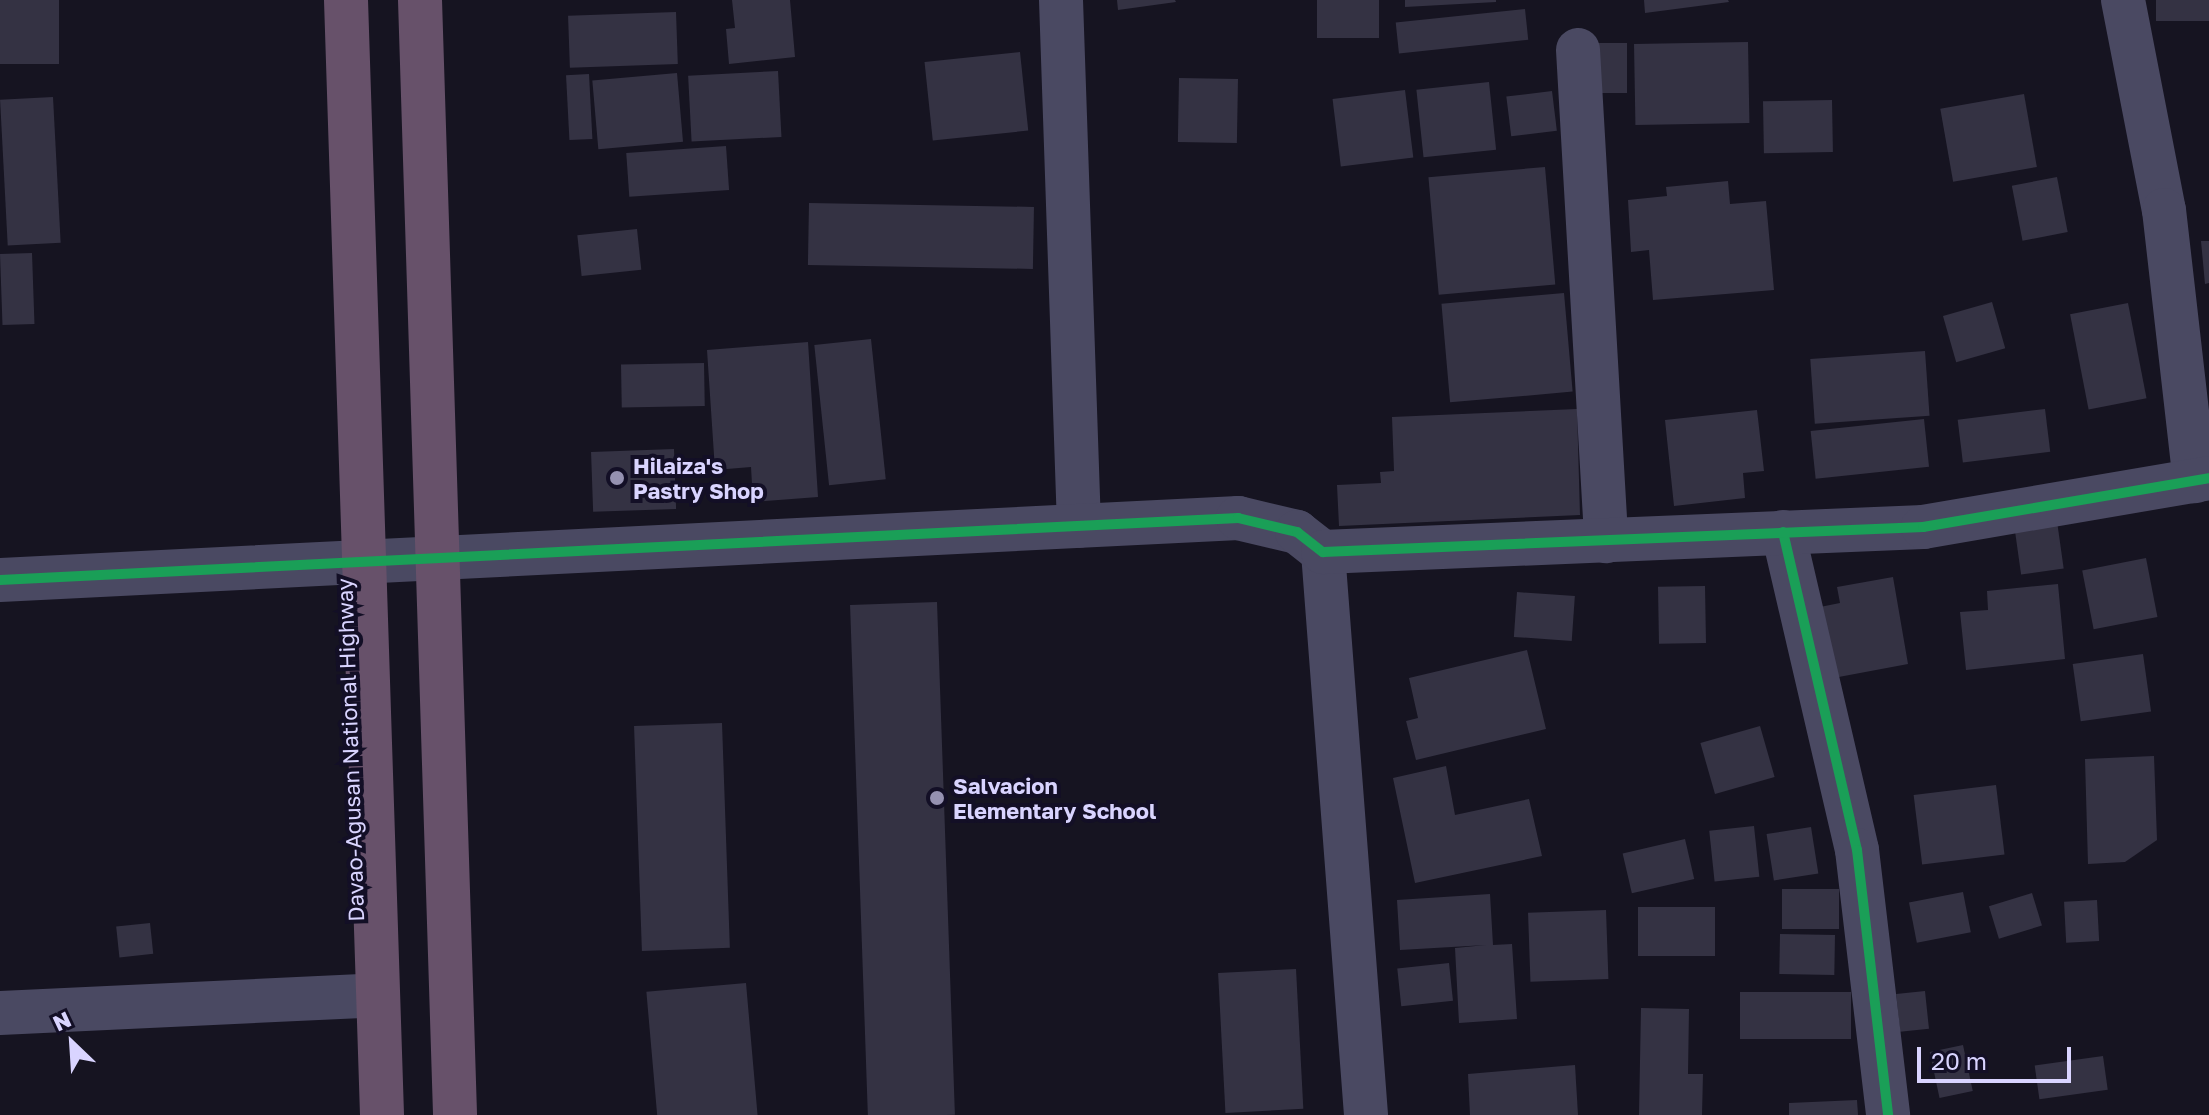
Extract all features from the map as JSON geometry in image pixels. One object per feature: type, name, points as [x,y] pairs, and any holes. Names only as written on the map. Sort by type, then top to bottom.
[{"type":"highway","name":"Davao-Agusan National Highway","points":[[346,0],[382,1115]]},
{"type":"highway","points":[[420,0],[455,1115]]},
{"type":"street","points":[[1061,0],[1079,526]]},
{"type":"street","points":[[0,580],[1238,518],[1297,532],[1323,552],[1923,527],[2202,480],[2164,210],[2123,0]]},
{"type":"street","points":[[1578,50],[1606,541]]},
{"type":"street","points":[[1783,532],[1857,850],[1888,1115]]},
{"type":"street","points":[[1323,552],[1366,1115]]},
{"type":"street","points":[[0,1013],[378,995]]},
{"type":"building","points":[[0,0],[59,0],[59,64],[0,64]]},
{"type":"building","points":[[732,0],[790,0],[795,57],[729,64],[726,29],[735,28]]},
{"type":"building","points":[[1117,0],[1175,0],[1176,2],[1118,10]]},
{"type":"building","points":[[1317,0],[1379,0],[1379,38],[1317,38]]},
{"type":"building","points":[[1405,0],[1496,0],[1496,2],[1405,7]]},
{"type":"building","points":[[1644,0],[1728,0],[1729,2],[1645,13]]},
{"type":"building","points":[[2156,0],[2209,0],[2209,21],[2156,21]]},
{"type":"building","points":[[1525,9],[1528,40],[1399,53],[1396,23]]},
{"type":"building","points":[[676,12],[678,64],[570,68],[568,16]]},
{"type":"building","points":[[1748,42],[1749,123],[1635,125],[1634,44]]},
{"type":"building","points":[[1589,43],[1627,43],[1627,93],[1589,93]]},
{"type":"building","points":[[1020,52],[1028,131],[933,141],[925,62]]},
{"type":"building","points":[[778,71],[781,137],[692,142],[688,76]]},
{"type":"building","points":[[677,73],[683,142],[598,149],[592,80]]},
{"type":"building","points":[[589,74],[592,139],[569,140],[566,75]]},
{"type":"building","points":[[1179,78],[1238,79],[1237,143],[1178,142]]},
{"type":"building","points":[[1489,82],[1496,150],[1424,157],[1416,90]]},
{"type":"building","points":[[1405,90],[1413,157],[1341,166],[1333,99]]},
{"type":"building","points":[[1552,91],[1557,131],[1511,136],[1506,97]]},
{"type":"building","points":[[2024,94],[2037,167],[1953,182],[1940,109]]},
{"type":"building","points":[[53,97],[61,243],[8,246],[0,100]]},
{"type":"building","points":[[1832,100],[1833,152],[1764,153],[1763,101]]},
{"type":"building","points":[[726,146],[729,190],[629,197],[626,153]]},
{"type":"building","points":[[1545,167],[1555,285],[1439,295],[1428,177]]},
{"type":"building","points":[[2057,177],[2068,232],[2023,241],[2012,186]]},
{"type":"building","points":[[1728,181],[1730,204],[1766,201],[1774,290],[1653,300],[1649,250],[1631,252],[1628,200],[1667,196],[1666,187]]},
{"type":"building","points":[[809,203],[1034,207],[1033,269],[808,265]]},
{"type":"building","points":[[637,229],[641,270],[582,276],[577,235]]},
{"type":"building","points":[[2201,241],[2209,241],[2209,283],[2205,284]]},
{"type":"building","points":[[32,253],[34,324],[2,325],[0,254]]},
{"type":"building","points":[[1564,293],[1573,392],[1450,402],[1441,304]]},
{"type":"building","points":[[1992,302],[2005,348],[1956,362],[1943,316]]},
{"type":"building","points":[[2128,303],[2147,398],[2089,409],[2070,314]]},
{"type":"building","points":[[871,339],[886,479],[829,485],[814,345]]},
{"type":"building","points":[[808,342],[818,497],[753,502],[751,467],[715,470],[707,350]]},
{"type":"building","points":[[1925,351],[1930,416],[1815,424],[1810,359]]},
{"type":"building","points":[[704,363],[705,406],[622,407],[621,364]]},
{"type":"building","points":[[1577,409],[1580,515],[1339,526],[1337,485],[1381,483],[1380,472],[1394,471],[1392,417]]},
{"type":"building","points":[[2045,409],[2050,452],[1963,462],[1958,420]]},
{"type":"building","points":[[1757,410],[1764,471],[1743,473],[1745,498],[1674,506],[1665,420]]},
{"type":"building","points":[[1924,419],[1929,467],[1816,479],[1811,431]]},
{"type":"building","points":[[674,449],[676,509],[593,512],[591,452]]},
{"type":"building","points":[[2057,521],[2064,569],[2021,575],[2014,527]]},
{"type":"building","points":[[2146,558],[2157,617],[2094,629],[2082,570]]},
{"type":"building","points":[[1893,577],[1908,664],[1828,679],[1815,608],[1840,603],[1837,587]]},
{"type":"building","points":[[2058,584],[2065,659],[1966,670],[1960,612],[1988,610],[1987,591]]},
{"type":"building","points":[[1705,586],[1706,643],[1659,644],[1658,587]]},
{"type":"building","points":[[1517,592],[1575,596],[1572,641],[1514,637]]},
{"type":"building","points":[[937,602],[955,1115],[868,1115],[850,605]]},
{"type":"building","points":[[1527,650],[1546,729],[1416,760],[1406,721],[1418,718],[1409,678]]},
{"type":"building","points":[[2143,654],[2151,711],[2081,721],[2073,664]]},
{"type":"building","points":[[722,723],[730,948],[642,951],[634,726]]},
{"type":"building","points":[[1760,726],[1775,777],[1715,794],[1700,743]]},
{"type":"building","points":[[2154,756],[2157,840],[2125,862],[2088,864],[2085,759]]},
{"type":"building","points":[[1446,766],[1455,815],[1529,799],[1542,856],[1415,883],[1393,778]]},
{"type":"building","points":[[1996,785],[2005,854],[1922,865],[1914,795]]},
{"type":"building","points":[[1754,826],[1759,877],[1715,881],[1709,831]]},
{"type":"building","points":[[1811,827],[1818,873],[1774,880],[1767,834]]},
{"type":"building","points":[[1685,839],[1694,879],[1632,893],[1623,853]]},
{"type":"building","points":[[1782,889],[1839,889],[1839,929],[1782,929]]},
{"type":"building","points":[[1963,892],[1971,932],[1917,943],[1909,902]]},
{"type":"building","points":[[2032,893],[2042,926],[1999,939],[1989,906]]},
{"type":"building","points":[[1490,894],[1493,945],[1512,944],[1517,1019],[1459,1023],[1455,948],[1486,945],[1400,950],[1397,900]]},
{"type":"building","points":[[2097,900],[2099,941],[2066,943],[2064,902]]},
{"type":"building","points":[[1638,907],[1715,907],[1715,956],[1638,956]]},
{"type":"building","points":[[1606,910],[1608,979],[1530,982],[1528,913]]},
{"type":"building","points":[[150,923],[153,954],[119,957],[116,927]]},
{"type":"building","points":[[1780,934],[1835,935],[1834,975],[1779,974]]},
{"type":"building","points":[[1449,963],[1453,1001],[1401,1006],[1397,968]]},
{"type":"building","points":[[1296,969],[1303,1109],[1225,1113],[1218,973]]},
{"type":"building","points":[[746,983],[758,1115],[657,1115],[646,992]]},
{"type":"building","points":[[1925,991],[1929,1029],[1900,1032],[1896,994]]},
{"type":"building","points":[[1740,992],[1851,992],[1851,1039],[1740,1039]]},
{"type":"building","points":[[1641,1008],[1689,1009],[1688,1074],[1703,1074],[1702,1115],[1639,1115]]},
{"type":"building","points":[[1963,1045],[1973,1091],[1940,1098],[1930,1052]]},
{"type":"building","points":[[2103,1056],[2108,1090],[2039,1099],[2035,1066]]},
{"type":"building","points":[[1575,1065],[1578,1115],[1470,1115],[1468,1074]]},
{"type":"building","points":[[1857,1100],[1858,1115],[1789,1115],[1789,1103]]},
{"type":"cycle path","points":[[0,580],[1238,518],[1297,532],[1323,552],[1923,527],[2209,478]]},
{"type":"cycle path","points":[[1783,532],[1857,850],[1888,1115]]},
{"type":"place","name":"Hilaiza's Pastry Shop","points":[[617,478]]},
{"type":"place","name":"Salvacion Elementary School","points":[[937,798]]}]
